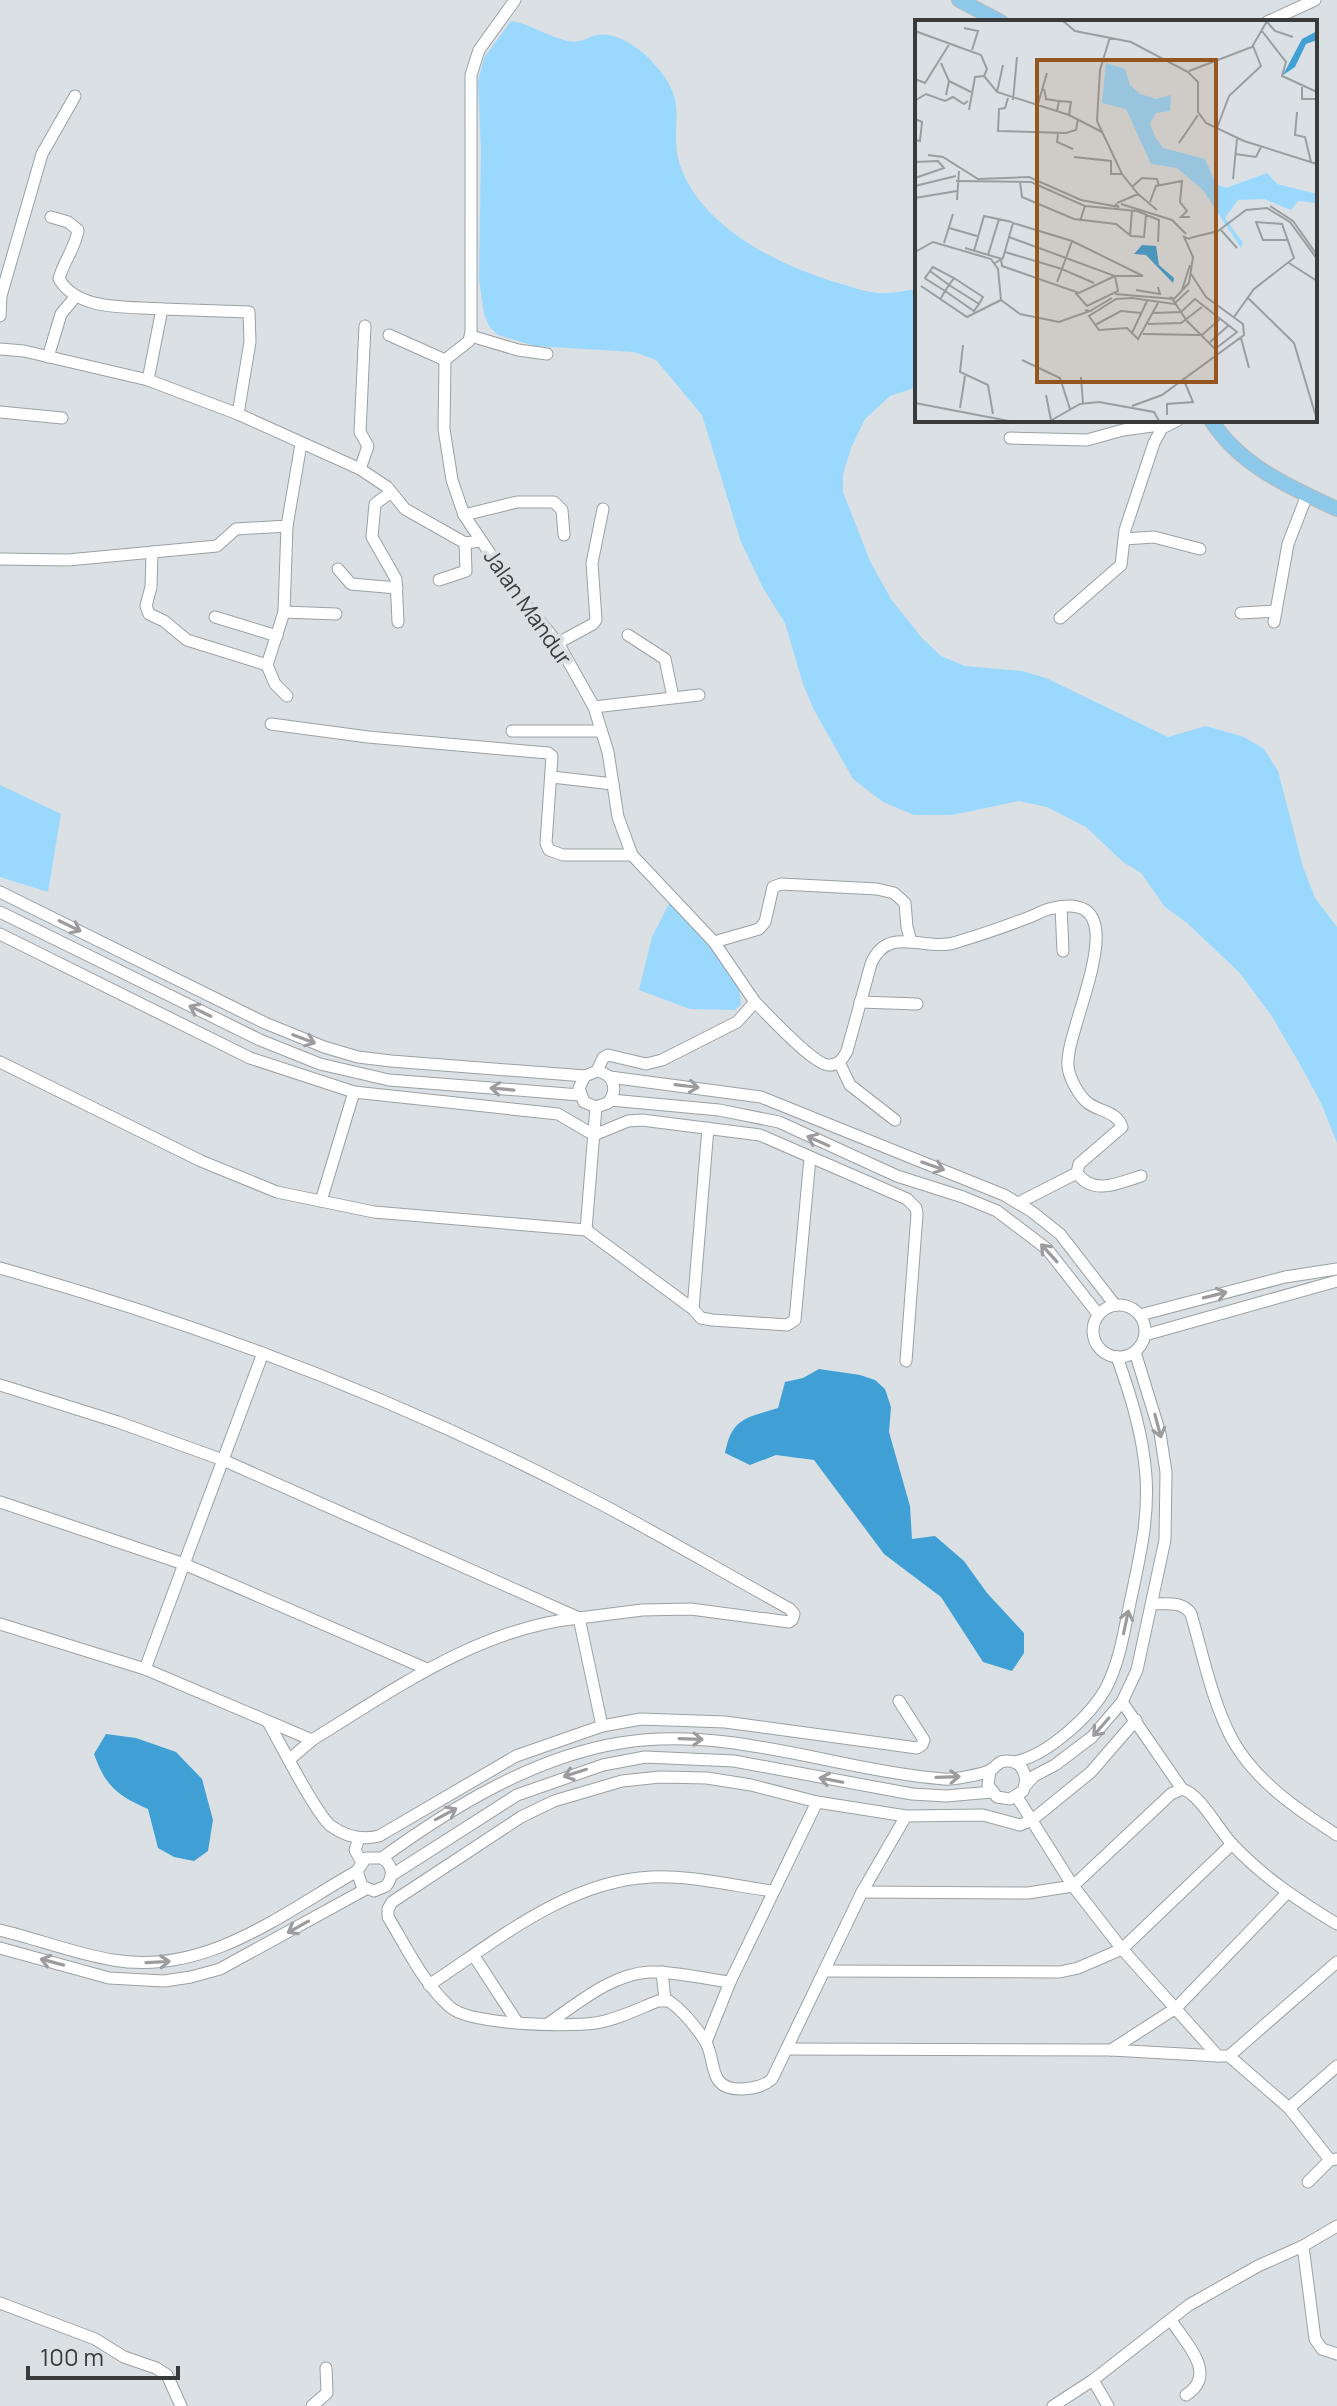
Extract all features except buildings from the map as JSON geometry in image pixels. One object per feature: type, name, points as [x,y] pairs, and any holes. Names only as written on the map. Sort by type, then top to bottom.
[{"type":"main road","points":[[959,0],[997,20]]},
{"type":"main road","points":[[1212,422],[1245,458],[1337,509]]},
{"type":"street","points":[[389,335],[445,360],[471,336],[471,75],[479,50],[515,0]]},
{"type":"street","points":[[1271,20],[1315,0]]},
{"type":"street","points":[[0,316],[1,296],[42,154],[75,96]]},
{"type":"street","points":[[51,217],[68,222],[78,230],[59,279],[76,296],[95,303],[249,312],[250,342],[238,414]]},
{"type":"street","points":[[48,357],[61,314],[76,296]]},
{"type":"street","points":[[148,380],[162,309]]},
{"type":"street","points":[[360,469],[368,446],[360,432],[365,326]]},
{"type":"street","points":[[471,336],[518,350],[547,354]]},
{"type":"street","points":[[0,349],[24,351],[148,380],[238,414],[360,469],[381,482],[405,509],[465,543],[481,541]]},
{"type":"street","name":"Jalan Mandur","points":[[445,360],[444,429],[452,480],[464,515],[520,598],[558,643],[594,707],[608,752],[618,817],[632,855],[714,942],[755,1002],[816,1061],[828,1066],[839,1062]]},
{"type":"street","points":[[0,412],[62,418]]},
{"type":"street","points":[[1010,438],[1087,440],[1123,430],[1173,422]]},
{"type":"street","points":[[1060,618],[1116,571],[1123,558],[1124,539],[1154,443],[1162,428],[1173,422]]},
{"type":"street","points":[[287,696],[275,684],[267,665],[284,612],[287,526],[301,444]]},
{"type":"street","points":[[391,492],[375,504],[372,537],[378,552],[393,572],[398,622]]},
{"type":"street","points":[[1241,613],[1275,617],[1288,544],[1307,495]]},
{"type":"street","points":[[464,515],[517,502],[554,502],[562,510],[564,535]]},
{"type":"street","points":[[558,643],[596,620],[592,563],[603,509]]},
{"type":"street","points":[[0,559],[68,560],[217,546],[236,529],[287,526]]},
{"type":"street","points":[[1124,539],[1154,537],[1200,549]]},
{"type":"street","points":[[439,580],[466,571],[465,543]]},
{"type":"street","points":[[152,552],[151,587],[146,606],[149,614],[164,621],[187,640],[267,665]]},
{"type":"street","points":[[338,569],[351,584],[397,588]]},
{"type":"street","points":[[284,612],[336,614]]},
{"type":"street","points":[[215,617],[277,636]]},
{"type":"street","points":[[628,635],[665,659],[673,697]]},
{"type":"street","points":[[594,707],[699,695]]},
{"type":"street","points":[[271,724],[368,737],[548,753],[552,756],[546,843],[549,850],[563,855],[632,855]]},
{"type":"street","points":[[512,731],[601,731]]},
{"type":"street","points":[[552,777],[613,784]]},
{"type":"street","points":[[714,942],[759,929],[765,922],[773,887],[781,884],[877,889],[894,893],[905,903],[911,942]]},
{"type":"street","points":[[0,892],[265,1023],[358,1057],[585,1076],[597,1071],[603,1058],[608,1055],[646,1064],[662,1060],[737,1022],[755,1002]]},
{"type":"street","points":[[895,1120],[850,1085],[839,1062],[847,1051],[871,964],[880,948],[894,942],[943,947],[1049,909],[1079,906],[1092,914],[1097,946],[1067,1066],[1088,1103],[1116,1117],[1122,1127],[1079,1164],[1077,1173]]},
{"type":"street","points":[[1061,907],[1063,951]]},
{"type":"street","points":[[0,912],[260,1040],[320,1064],[389,1080],[580,1095]]},
{"type":"street","points":[[0,934],[250,1058],[354,1092],[558,1114],[594,1135]]},
{"type":"street","points":[[860,1002],[917,1004]]},
{"type":"street","points":[[0,1062],[236,1177],[277,1192],[374,1212],[586,1230],[701,1318],[712,1320],[787,1325],[795,1320],[810,1158]]},
{"type":"street","points":[[597,1071],[610,1077],[722,1090],[773,1101],[904,1156],[966,1178],[1018,1203],[1060,1234],[1115,1305]]},
{"type":"street","points":[[585,1076],[581,1081],[580,1095],[584,1102],[596,1107],[611,1100],[719,1110],[766,1119],[897,1176],[997,1211],[1047,1249],[1098,1314]]},
{"type":"street","points":[[610,1077],[614,1084],[611,1100]]},
{"type":"street","points":[[321,1201],[354,1092]]},
{"type":"street","points":[[586,1230],[596,1107]]},
{"type":"street","points":[[594,1135],[628,1121],[642,1120],[760,1135],[907,1199],[916,1208],[906,1361]]},
{"type":"street","points":[[693,1309],[708,1128]]},
{"type":"street","points":[[1077,1173],[1094,1186],[1108,1186],[1141,1176]]},
{"type":"street","points":[[1018,1203],[1077,1173]]},
{"type":"street","points":[[0,1268],[151,1313],[263,1353],[418,1416],[573,1489],[794,1614],[789,1622],[716,1611],[664,1609],[560,1620],[506,1634],[427,1669],[312,1740],[290,1759]]},
{"type":"street","points":[[1140,1315],[1285,1277],[1337,1269]]},
{"type":"street","points":[[1145,1335],[1337,1281]]},
{"type":"street","points":[[1115,1305],[1129,1306],[1140,1315],[1145,1335],[1135,1352],[1117,1357],[1105,1354],[1092,1334],[1098,1314],[1115,1305]]},
{"type":"street","points":[[990,1770],[988,1785],[992,1792],[1004,1799],[1017,1797],[1034,1776],[1055,1765],[1092,1737],[1122,1702],[1137,1670],[1165,1540],[1166,1472],[1160,1433],[1135,1352]]},
{"type":"street","points":[[145,1669],[263,1353]]},
{"type":"street","points":[[382,1858],[434,1820],[535,1769],[588,1749],[622,1743],[662,1739],[737,1742],[880,1772],[949,1779],[990,1770],[1001,1762],[1026,1760],[1047,1748],[1082,1718],[1106,1688],[1120,1655],[1145,1539],[1147,1507],[1141,1439],[1117,1357]]},
{"type":"street","points":[[0,1385],[118,1422],[223,1460],[579,1618]]},
{"type":"street","points":[[0,1502],[184,1564],[427,1669]]},
{"type":"street","points":[[1152,1604],[1187,1608],[1233,1741],[1260,1775],[1283,1797],[1337,1835]]},
{"type":"street","points":[[579,1618],[602,1726]]},
{"type":"street","points":[[0,1624],[145,1669],[312,1740]]},
{"type":"street","points":[[268,1722],[327,1823],[359,1838],[379,1836],[516,1756],[602,1726],[641,1719],[725,1722],[917,1748],[924,1740],[899,1701]]},
{"type":"street","points":[[1122,1702],[1182,1789],[1192,1794],[1232,1844],[1287,1893],[1337,1924]]},
{"type":"street","points":[[906,1816],[862,1892],[787,2049],[767,2083],[736,2089],[725,2086],[715,2076],[706,2042],[673,2004],[665,2000],[596,2023],[517,2022],[464,2016],[452,2009],[429,1985],[388,1917],[392,1902],[532,1812],[586,1790],[622,1781],[660,1777],[707,1778],[751,1785],[817,1802],[906,1816],[983,1815],[1000,1817],[1020,1825],[1035,1825],[1091,1772],[1136,1720]]},
{"type":"street","points":[[359,1838],[355,1850],[359,1866],[358,1882],[366,1889],[383,1889],[392,1875],[517,1795],[603,1765],[645,1757],[734,1761],[912,1794],[946,1796],[992,1792]]},
{"type":"street","points":[[1014,1762],[1025,1772],[1025,1786]]},
{"type":"street","points":[[862,1892],[1028,1893],[1073,1886],[1171,1794],[1182,1789]]},
{"type":"street","points":[[1017,1797],[1073,1886],[1122,1949],[1224,2056],[1289,2108],[1333,2159],[1308,2182]]},
{"type":"street","points":[[706,2042],[730,1982],[817,1802]]},
{"type":"street","points":[[825,1971],[1060,1972],[1078,1968],[1122,1949],[1232,1844]]},
{"type":"street","points":[[0,1930],[113,1960],[164,1962],[193,1958],[220,1949],[371,1856],[382,1858],[389,1865],[392,1875]]},
{"type":"street","points":[[429,1985],[529,1919],[561,1902],[622,1881],[679,1878],[773,1891]]},
{"type":"street","points":[[0,1948],[109,1978],[164,1981],[191,1977],[220,1969],[366,1889]]},
{"type":"street","points":[[1111,2050],[1176,2008],[1287,1893]]},
{"type":"street","points":[[474,1956],[517,2022]]},
{"type":"street","points":[[787,2049],[1111,2050],[1224,2056],[1337,1962]]},
{"type":"street","points":[[549,2023],[595,1993],[636,1974],[662,1972],[730,1982]]},
{"type":"street","points":[[662,1972],[665,2000]]},
{"type":"street","points":[[1289,2108],[1337,2066]]},
{"type":"street","points":[[1053,2406],[1093,2380],[1189,2305],[1337,2226]]},
{"type":"street","points":[[1303,2246],[1315,2339],[1322,2349],[1337,2354]]},
{"type":"street","points":[[3,2308],[95,2339],[124,2357],[156,2368],[167,2375],[181,2406]]},
{"type":"street","points":[[1171,2320],[1201,2369],[1200,2381],[1186,2395]]},
{"type":"street","points":[[312,2406],[327,2393],[326,2368]]},
{"type":"street","points":[[1093,2380],[1108,2406]]},
{"type":"shaded area","points":[[511,21],[572,42],[605,35],[629,43],[655,65],[673,93],[681,168],[692,190],[727,228],[773,257],[821,278],[871,292],[915,289],[915,388],[890,396],[865,419],[851,448],[843,475],[843,492],[870,561],[891,599],[922,638],[941,656],[965,666],[1022,671],[1046,678],[1168,737],[1206,726],[1244,737],[1264,749],[1278,771],[1303,867],[1315,898],[1337,927],[1337,1143],[1322,1105],[1301,1066],[1271,1015],[1239,972],[1187,923],[1165,907],[1141,873],[1123,862],[1086,827],[1047,807],[1019,801],[952,815],[914,815],[883,802],[853,779],[814,710],[785,623],[763,588],[741,542],[702,415],[656,360],[634,352],[535,346],[498,335],[489,326],[479,280],[481,150],[478,81],[484,58]]},
{"type":"shaded area","points":[[0,785],[61,814],[48,892],[0,877]]},
{"type":"shaded area","points":[[671,900],[726,962],[739,990],[741,1004],[735,1010],[690,1009],[639,990],[652,937]]},
{"type":"shaded area","points":[[819,1369],[860,1375],[875,1380],[885,1389],[891,1407],[889,1432],[910,1506],[912,1539],[935,1536],[964,1561],[987,1593],[1024,1633],[1024,1653],[1012,1671],[983,1662],[941,1597],[884,1554],[814,1460],[776,1455],[750,1465],[725,1453],[732,1432],[742,1421],[778,1408],[785,1382],[803,1378]]},
{"type":"shaded area","points":[[106,1734],[136,1738],[176,1752],[202,1779],[213,1820],[208,1851],[194,1861],[174,1857],[158,1848],[148,1809],[114,1789],[98,1765],[94,1754]]}]
